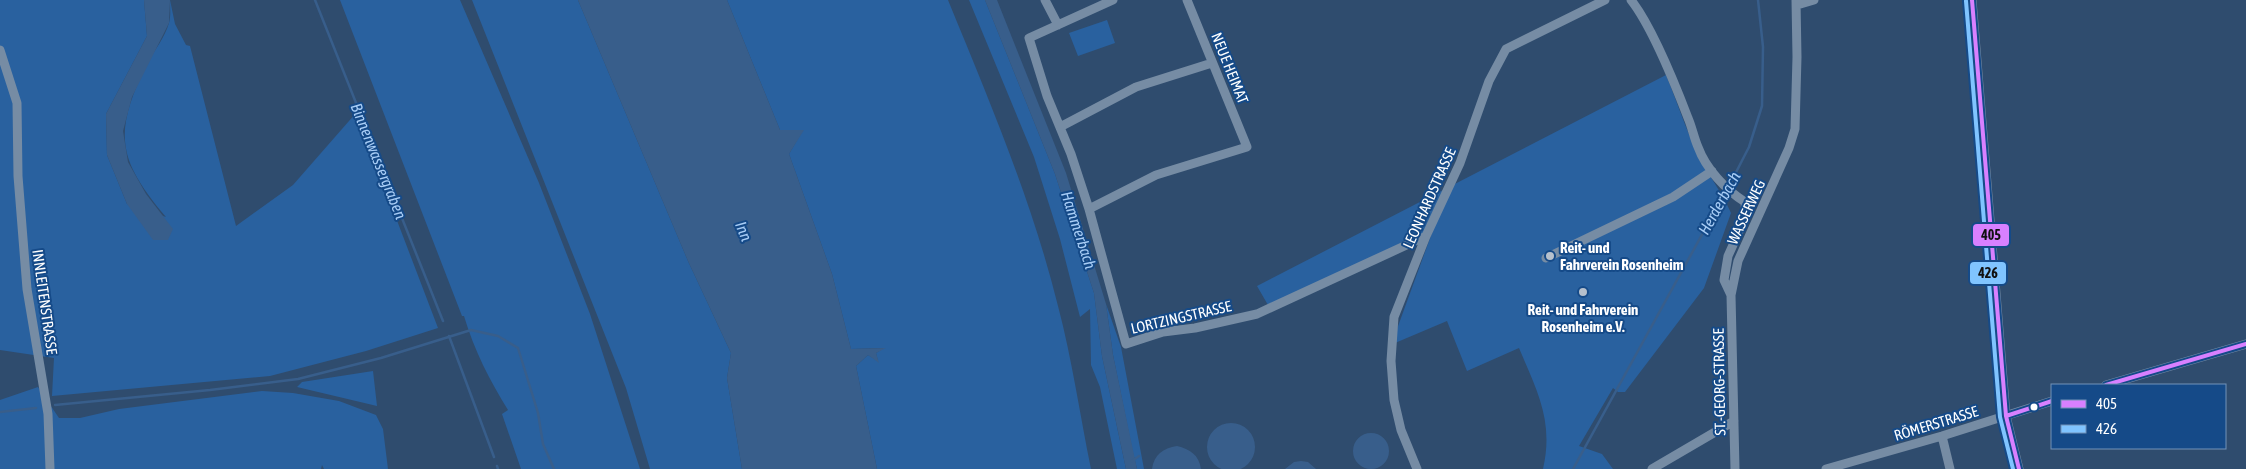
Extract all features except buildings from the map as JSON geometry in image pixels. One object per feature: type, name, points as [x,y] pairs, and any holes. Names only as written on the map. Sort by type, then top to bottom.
[{"type":"street","points":[[1045,0],[1058,24],[1113,0]]},
{"type":"street","name":"NEUE HEIMAT","points":[[1089,209],[1156,175],[1248,147],[1187,0]]},
{"type":"street","name":"LEONHARDSTRASSE","points":[[1417,469],[1401,430],[1394,400],[1391,361],[1394,318],[1426,236],[1460,163],[1489,81],[1506,49],[1606,0]]},
{"type":"street","name":"WASSERWEG","points":[[1631,0],[1640,12],[1655,43],[1699,149],[1712,171],[1730,192],[1745,202],[1746,216],[1728,256],[1724,280],[1731,295]]},
{"type":"street","points":[[1796,2],[1814,0]]},
{"type":"street","points":[[1972,0],[2006,416],[2019,469]]},
{"type":"street","name":"WASSERWEG","points":[[1731,295],[1738,261],[1785,158],[1795,129],[1796,2]]},
{"type":"street","name":"LORTZINGSTRASSE","points":[[1058,24],[1029,38],[1089,209],[1126,344],[1163,332],[1195,328],[1257,314],[1426,236]]},
{"type":"street","name":"INNLEITENSTRASSE","points":[[0,50],[17,103],[18,176],[27,289],[48,414],[50,469]]},
{"type":"street","points":[[1060,127],[1136,87],[1212,64]]},
{"type":"street","points":[[1546,258],[1673,197],[1712,171]]},
{"type":"street","name":"ST.-GEORG-STRASSE","points":[[1731,295],[1735,469]]},
{"type":"street","points":[[2109,384],[2246,344]]},
{"type":"street","name":"RÖMERSTRASSE","points":[[1826,469],[1942,436],[2051,401]]},
{"type":"street","points":[[1652,469],[1734,421]]},
{"type":"street","points":[[1942,436],[1950,469]]},
{"type":"shaded area","points":[[0,0],[144,0],[147,36],[106,114],[107,155],[127,204],[166,217],[150,197],[129,161],[125,145],[125,127],[136,88],[169,23],[170,0],[175,24],[186,45],[190,46],[236,226],[293,185],[356,113],[438,328],[366,351],[270,376],[52,396],[54,358],[0,350]]},
{"type":"shaded area","points":[[340,0],[460,0],[539,183],[590,314],[640,469],[521,469],[502,414],[508,410],[483,365],[464,316],[462,316]]},
{"type":"shaded area","points":[[472,0],[578,0],[688,261],[731,353],[727,378],[742,469],[650,469],[626,388]]},
{"type":"shaded area","points":[[727,0],[948,0],[1009,151],[1036,228],[1068,346],[1091,469],[877,469],[856,366],[868,355],[878,361],[876,353],[884,348],[851,349],[832,274],[789,154],[803,130],[780,130]]},
{"type":"shaded area","points":[[969,0],[985,0],[1055,174],[1094,293],[1102,356],[1126,469],[1117,469],[1100,387],[1091,365],[1090,309],[1080,317],[1060,239],[1034,157]]},
{"type":"shaded area","points":[[1107,20],[1115,43],[1078,56],[1069,33]]},
{"type":"shaded area","name":"Reit- und Fahrverein Rosenheim","points":[[1666,75],[1703,165],[1723,196],[1731,213],[1704,288],[1625,392],[1618,392],[1613,388],[1579,446],[1602,454],[1613,469],[1543,469],[1546,452],[1545,421],[1542,407],[1519,348],[1467,371],[1447,321],[1395,343],[1397,329],[1433,230],[1268,305],[1257,286]]},
{"type":"shaded area","points":[[1106,304],[1121,347],[1144,469],[1137,469],[1133,453],[1113,355]]},
{"type":"shaded area","points":[[373,371],[377,406],[297,387],[302,382]]},
{"type":"shaded area","points":[[38,387],[59,418],[80,418],[119,409],[262,391],[293,393],[339,401],[376,415],[383,429],[388,469],[324,469],[322,465],[321,469],[0,469],[0,400]]},
{"type":"water","points":[[144,0],[170,0],[169,23],[132,97],[123,131],[128,162],[146,194],[173,229],[168,240],[153,240],[127,204],[107,155],[106,114],[147,36]]},
{"type":"water","name":"Inn","points":[[578,0],[727,0],[780,130],[804,130],[789,154],[832,274],[851,349],[886,348],[876,353],[879,363],[868,355],[856,366],[877,469],[742,469],[727,378],[731,353],[688,261]]},
{"type":"water","points":[[985,0],[997,0],[1066,173],[1106,304],[1113,355],[1137,469],[1126,469],[1102,356],[1094,293],[1055,174]]},
{"type":"water","points":[[1226,423],[1236,423],[1244,427],[1251,434],[1255,442],[1255,452],[1251,460],[1238,470],[1224,470],[1218,467],[1211,460],[1207,452],[1207,442],[1211,434],[1218,427]]},
{"type":"water","points":[[1371,433],[1378,434],[1384,438],[1388,444],[1388,458],[1384,464],[1378,468],[1371,469],[1364,468],[1358,464],[1354,458],[1353,451],[1354,444],[1358,438],[1364,434]]},
{"type":"water","points":[[1177,446],[1193,453],[1201,469],[1152,469],[1160,453],[1167,448]]},
{"type":"water","points":[[1294,462],[1308,462],[1316,469],[1285,469]]},
{"type":"waterway","name":"Binnenwassergraben","points":[[315,0],[443,321]]},
{"type":"waterway","name":"Herderbach","points":[[1729,186],[1749,147],[1762,106],[1763,47],[1758,0]]},
{"type":"waterway","name":"Herderbach","points":[[1573,469],[1726,191]]},
{"type":"waterway","points":[[55,405],[210,390],[298,379],[381,358],[471,330],[498,336],[518,348],[538,413],[543,444],[554,469]]},
{"type":"waterway","name":"Binnenwassergraben","points":[[449,336],[494,457]]},
{"type":"waterway","points":[[0,412],[36,408]]},
{"type":"waterway","name":"Hammerbach","points":[[1132,461],[1139,456]]},
{"type":"transit line","name":"405","points":[[1972,0],[2006,416],[2019,469]]},
{"type":"transit line","name":"426","points":[[1966,1],[2000,417],[2013,469]]},
{"type":"transit line","name":"405","points":[[2109,384],[2246,344]]},
{"type":"transit line","name":"405","points":[[2006,416],[2051,401]]},
{"type":"place","name":"Reit- und Fahrverein Rosenheim","points":[[1550,256]]},
{"type":"place","name":"Reit- und Fahrverein Rosenheim e.V.","points":[[1583,292]]}]
